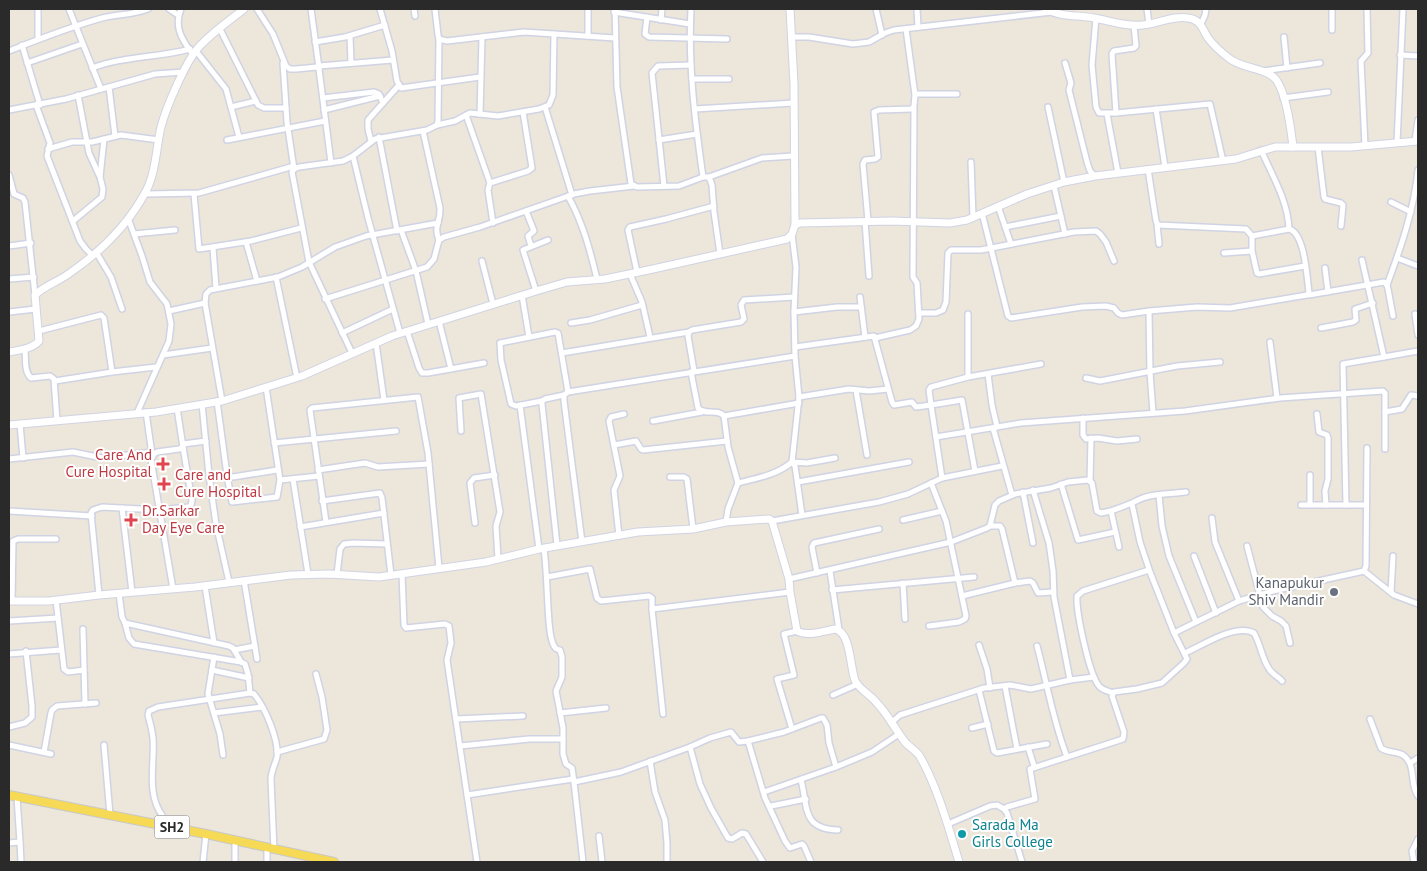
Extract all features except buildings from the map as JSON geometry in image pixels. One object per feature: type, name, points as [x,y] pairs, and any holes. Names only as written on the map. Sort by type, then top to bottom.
[{"type":"main road","name":"SH2","points":[[13,796],[206,834],[271,849],[302,859],[334,862]]},
{"type":"street","points":[[38,9],[38,39]]},
{"type":"street","points":[[69,9],[101,89]]},
{"type":"street","points":[[107,9],[110,16]]},
{"type":"street","points":[[9,51],[76,26],[110,16],[138,13],[148,9]]},
{"type":"street","points":[[169,9],[178,15]]},
{"type":"street","points":[[181,9],[178,15],[181,35],[193,52],[224,85],[239,137]]},
{"type":"street","points":[[35,295],[94,254],[128,218],[150,183],[166,110],[193,52],[244,9]]},
{"type":"street","points":[[257,9],[273,34],[283,61],[288,128],[294,168],[292,176],[309,262],[352,353]]},
{"type":"street","points":[[311,9],[331,162]]},
{"type":"street","points":[[380,9],[398,85]]},
{"type":"street","points":[[414,9],[415,16]]},
{"type":"street","points":[[435,9],[439,38],[439,82],[436,125]]},
{"type":"street","points":[[588,9],[588,36]]},
{"type":"street","points":[[661,20],[662,9]]},
{"type":"street","points":[[691,9],[692,79],[703,176]]},
{"type":"street","points":[[790,9],[795,225],[792,234],[796,267],[794,312],[800,397],[792,462],[796,466],[802,515]]},
{"type":"street","points":[[876,9],[882,35]]},
{"type":"street","points":[[916,9],[918,27]]},
{"type":"street","points":[[1147,9],[1149,24]]},
{"type":"street","points":[[1201,24],[1206,9]]},
{"type":"street","points":[[1332,9],[1332,30]]},
{"type":"street","points":[[1366,146],[1361,61],[1368,53],[1367,9]]},
{"type":"street","points":[[1397,142],[1403,9]]},
{"type":"street","points":[[634,186],[630,180],[618,88],[614,10],[690,24]]},
{"type":"street","points":[[790,37],[809,37],[853,44],[869,42],[894,30],[1049,10],[1134,26],[1185,17],[1195,19],[1201,24],[1208,38],[1218,50],[1243,67],[1270,73],[1276,79],[1291,124],[1293,147]]},
{"type":"street","points":[[647,17],[646,36],[727,38]]},
{"type":"street","points":[[1096,18],[1092,65],[1096,107],[1099,113],[1108,114],[1210,104],[1223,161]]},
{"type":"street","points":[[316,42],[350,36],[385,25]]},
{"type":"street","points":[[1116,113],[1112,54],[1114,51],[1136,46],[1134,26]]},
{"type":"street","points":[[220,29],[258,105],[264,108],[286,108]]},
{"type":"street","points":[[795,347],[874,336],[876,338],[915,328],[918,322],[917,282],[913,276],[915,95],[906,29]]},
{"type":"street","points":[[439,38],[447,41],[524,32],[615,38]]},
{"type":"street","points":[[144,194],[194,194],[294,168],[343,160],[353,156],[379,137],[433,128],[436,125],[449,123],[474,113],[498,116],[544,107],[551,102],[553,95],[554,34]]},
{"type":"street","points":[[350,36],[351,63]]},
{"type":"street","points":[[1284,37],[1287,68]]},
{"type":"street","points":[[480,114],[482,38]]},
{"type":"street","points":[[27,63],[82,44]]},
{"type":"street","points":[[22,46],[50,143],[47,156],[83,246],[94,254],[112,277],[122,310]]},
{"type":"street","points":[[92,68],[114,61],[193,52]]},
{"type":"street","points":[[1400,56],[1418,56]]},
{"type":"street","points":[[283,61],[290,69],[393,60]]},
{"type":"street","points":[[1065,63],[1071,82],[1069,90],[1087,162],[1090,171],[1095,176]]},
{"type":"street","points":[[1262,71],[1320,63]]},
{"type":"street","points":[[664,186],[652,73],[658,66],[691,65]]},
{"type":"street","points":[[9,110],[78,96],[155,74],[184,72]]},
{"type":"street","points":[[398,85],[405,88],[480,78]]},
{"type":"street","points":[[692,79],[729,79]]},
{"type":"street","points":[[371,141],[368,120],[398,85]]},
{"type":"street","points":[[109,87],[115,136]]},
{"type":"street","points":[[323,98],[378,92],[383,102]]},
{"type":"street","points":[[1283,98],[1328,92]]},
{"type":"street","points":[[915,95],[957,94]]},
{"type":"street","points":[[72,221],[102,197],[103,189],[89,152],[78,96]]},
{"type":"street","points":[[324,110],[380,96]]},
{"type":"street","points":[[231,107],[256,101]]},
{"type":"street","points":[[695,109],[793,103]]},
{"type":"street","points":[[544,107],[570,196],[586,234],[597,280]]},
{"type":"street","points":[[1048,107],[1064,182]]},
{"type":"street","points":[[869,276],[863,164],[865,160],[878,157],[874,112],[878,110],[914,108]]},
{"type":"street","points":[[1156,109],[1165,167]]},
{"type":"street","points":[[490,183],[532,168],[523,112]]},
{"type":"street","points":[[1108,114],[1118,173]]},
{"type":"street","points":[[466,115],[490,183],[488,190],[493,223]]},
{"type":"street","points":[[795,225],[805,222],[867,221],[950,223],[973,217],[1064,182],[1095,176],[1223,161],[1241,158],[1275,147],[1366,146],[1417,141],[1418,120]]},
{"type":"street","points":[[227,140],[325,121]]},
{"type":"street","points":[[325,299],[416,271],[432,263],[439,240],[436,231],[440,218],[440,208],[423,130]]},
{"type":"street","points":[[659,140],[697,134]]},
{"type":"street","points":[[48,149],[72,142],[88,142],[115,136],[158,140]]},
{"type":"street","points":[[379,137],[399,230],[416,271],[428,324]]},
{"type":"street","points":[[100,177],[104,139]]},
{"type":"street","points":[[1318,147],[1324,197],[1343,205],[1341,226]]},
{"type":"street","points":[[1261,150],[1282,199],[1288,217],[1289,229]]},
{"type":"street","points":[[353,156],[393,310],[422,373],[428,374],[484,363]]},
{"type":"street","points":[[439,240],[590,191],[634,186],[679,186],[703,176],[709,177],[762,158],[793,156]]},
{"type":"street","points":[[972,162],[973,217]]},
{"type":"street","points":[[1148,169],[1159,244]]},
{"type":"street","points":[[1393,316],[1387,284],[1411,212],[1418,170]]},
{"type":"street","points":[[9,174],[13,192],[16,196]]},
{"type":"street","points":[[709,177],[712,184],[720,254]]},
{"type":"street","points":[[1054,186],[1065,234]]},
{"type":"street","points":[[194,194],[198,247],[201,249],[246,242],[301,228]]},
{"type":"street","points":[[9,198],[16,196],[24,199],[39,331],[39,341],[37,344],[9,352]]},
{"type":"street","points":[[1391,202],[1411,212]]},
{"type":"street","points":[[650,337],[634,273],[628,230],[630,226],[666,219],[714,206]]},
{"type":"street","points":[[998,206],[1011,244]]},
{"type":"street","points":[[526,211],[534,230],[528,236],[532,246]]},
{"type":"street","points":[[982,213],[1008,316],[1011,318],[1082,307],[1110,306],[1122,315],[1197,307],[1230,308],[1384,282],[1387,284]]},
{"type":"street","points":[[1005,227],[1061,216]]},
{"type":"street","points":[[128,218],[150,282],[154,290],[165,299],[169,311],[171,332],[163,355],[137,413]]},
{"type":"street","points":[[266,388],[280,480],[277,497],[232,502],[205,303],[206,294],[216,288],[276,278],[293,271],[335,247],[372,234],[438,222]]},
{"type":"street","points":[[1157,224],[1246,229],[1251,232],[1252,251],[1258,274],[1305,266]]},
{"type":"street","points":[[1252,236],[1289,229],[1296,232],[1305,266],[1309,295]]},
{"type":"street","points":[[134,234],[175,230]]},
{"type":"street","points":[[919,313],[936,313],[943,310],[946,302],[948,253],[955,250],[981,250],[1087,231],[1098,232],[1106,242],[1114,261]]},
{"type":"street","points":[[9,425],[146,412],[219,401],[297,378],[403,332],[536,290],[567,282],[597,280],[634,273],[787,239],[792,234]]},
{"type":"street","points":[[536,290],[524,252],[525,248],[548,240]]},
{"type":"street","points":[[246,242],[258,281]]},
{"type":"street","points":[[9,246],[30,243]]},
{"type":"street","points":[[213,248],[216,288]]},
{"type":"street","points":[[1224,253],[1252,251]]},
{"type":"street","points":[[1397,258],[1418,266]]},
{"type":"street","points":[[1362,260],[1384,357]]},
{"type":"street","points":[[482,261],[493,304]]},
{"type":"street","points":[[1325,268],[1328,292]]},
{"type":"street","points":[[9,279],[34,277]]},
{"type":"street","points":[[276,278],[297,378]]},
{"type":"street","points":[[522,295],[529,337]]},
{"type":"street","points":[[562,353],[741,322],[744,319],[741,305],[744,300],[794,297]]},
{"type":"street","points":[[860,297],[865,337]]},
{"type":"street","points":[[169,311],[205,303]]},
{"type":"street","points":[[1321,328],[1355,321],[1355,309],[1372,303]]},
{"type":"street","points":[[571,323],[590,320],[642,305]]},
{"type":"street","points":[[794,312],[861,306]]},
{"type":"street","points":[[9,312],[36,309]]},
{"type":"street","points":[[342,332],[393,310]]},
{"type":"street","points":[[1149,311],[1153,413]]},
{"type":"street","points":[[968,314],[968,378]]},
{"type":"street","points":[[1415,314],[1418,335]]},
{"type":"street","points":[[39,331],[101,315],[104,318],[112,372]]},
{"type":"street","points":[[438,321],[451,369]]},
{"type":"street","points":[[689,332],[698,408],[703,412]]},
{"type":"street","points":[[582,542],[564,401],[566,393],[558,333],[503,341],[499,346],[505,382],[511,404],[516,406],[542,401],[566,393],[693,371],[796,356]]},
{"type":"street","points":[[876,338],[888,389],[894,405],[912,402],[918,407],[962,400],[975,470]]},
{"type":"street","points":[[1270,342],[1277,398]]},
{"type":"street","points":[[376,343],[384,400]]},
{"type":"street","points":[[26,348],[29,377],[50,376],[55,381],[56,421]]},
{"type":"street","points":[[163,355],[212,348]]},
{"type":"street","points":[[1346,505],[1343,364],[1418,351]]},
{"type":"street","points":[[1086,378],[1100,381],[1176,366],[1220,362]]},
{"type":"street","points":[[942,478],[929,388],[968,378],[1041,364]]},
{"type":"street","points":[[55,381],[156,367]]},
{"type":"street","points":[[988,374],[1002,466],[1012,495]]},
{"type":"street","points":[[800,397],[848,389],[869,391],[888,389]]},
{"type":"street","points":[[856,390],[867,455]]},
{"type":"street","points":[[936,436],[1021,423],[1185,411],[1277,398],[1383,391],[1385,449]]},
{"type":"street","points":[[461,431],[459,398],[480,394],[500,512],[496,526],[498,559]]},
{"type":"street","points":[[1385,412],[1402,409],[1411,395],[1418,396]]},
{"type":"street","points":[[326,522],[310,414],[312,408],[418,397],[429,464],[439,568]]},
{"type":"street","points":[[542,401],[557,545]]},
{"type":"street","points":[[202,404],[216,524],[229,582]]},
{"type":"street","points":[[653,421],[703,412],[718,412],[724,416],[799,404]]},
{"type":"street","points":[[520,405],[547,577],[547,602],[551,634],[553,644],[560,650],[562,657],[562,676],[556,689],[563,739],[563,754],[566,764],[572,768],[574,780],[583,862]]},
{"type":"street","points":[[100,595],[93,510],[97,508],[122,508],[159,510],[185,508],[191,505],[177,408]]},
{"type":"street","points":[[146,412],[152,454],[151,460],[173,589]]},
{"type":"street","points":[[619,536],[614,490],[620,476],[610,419],[624,414]]},
{"type":"street","points":[[1317,414],[1318,432],[1327,435],[1328,438],[1326,505]]},
{"type":"street","points":[[724,416],[727,441],[738,483],[728,508],[726,522]]},
{"type":"street","points":[[1083,418],[1084,437],[1104,438],[1117,442],[1137,439]]},
{"type":"street","points":[[20,424],[23,458]]},
{"type":"street","points":[[274,443],[396,431]]},
{"type":"street","points":[[1092,438],[1090,481],[1097,511],[1101,513],[1159,495],[1186,492]]},
{"type":"street","points":[[9,459],[73,452],[102,458],[152,454],[206,441]]},
{"type":"street","points":[[614,445],[636,441],[641,450],[643,450],[727,441]]},
{"type":"street","points":[[1364,571],[1366,566],[1367,448]]},
{"type":"street","points":[[738,483],[770,475],[792,462],[807,463],[834,458]]},
{"type":"street","points":[[798,482],[909,462]]},
{"type":"street","points":[[280,480],[293,479],[365,463],[378,467],[429,464]]},
{"type":"street","points":[[56,539],[15,540],[12,543],[10,601],[56,600],[308,574],[378,577],[402,574],[486,562],[557,545],[638,532],[693,529],[726,522],[769,519],[772,521],[879,502],[908,494],[942,478],[1002,466]]},
{"type":"street","points":[[227,476],[233,477],[277,470]]},
{"type":"street","points":[[475,522],[470,483],[474,478],[495,475]]},
{"type":"street","points":[[1310,475],[1310,504]]},
{"type":"street","points":[[670,477],[684,477],[688,479],[693,529]]},
{"type":"street","points":[[293,479],[308,574]]},
{"type":"street","points":[[990,526],[995,505],[1012,495],[1060,484],[1090,481]]},
{"type":"street","points":[[929,626],[959,622],[965,619],[966,616],[942,511],[932,484]]},
{"type":"street","points":[[1060,484],[1078,540],[1115,532]]},
{"type":"street","points":[[1033,490],[1049,543],[1053,571],[1053,592],[1070,680]]},
{"type":"street","points":[[1023,492],[1033,543]]},
{"type":"street","points":[[322,501],[380,493],[391,575]]},
{"type":"street","points":[[1159,495],[1162,526],[1169,556],[1196,622]]},
{"type":"street","points":[[1112,693],[1116,690],[1138,689],[1162,683],[1187,658],[1174,633],[1149,570],[1140,542],[1132,504]]},
{"type":"street","points":[[1301,505],[1366,505]]},
{"type":"street","points":[[122,508],[132,592]]},
{"type":"street","points":[[9,511],[92,516]]},
{"type":"street","points":[[904,520],[942,511]]},
{"type":"street","points":[[1110,511],[1119,547]]},
{"type":"street","points":[[300,527],[384,513]]},
{"type":"street","points":[[1212,518],[1215,542],[1239,601]]},
{"type":"street","points":[[772,521],[789,579],[797,631]]},
{"type":"street","points":[[789,579],[949,542],[990,526],[1000,526],[1015,583]]},
{"type":"street","points":[[817,573],[812,547],[814,543],[879,529]]},
{"type":"street","points":[[337,574],[340,549],[344,544],[387,544]]},
{"type":"street","points":[[1247,546],[1263,607],[1286,626],[1290,642]]},
{"type":"street","points":[[1194,556],[1216,612]]},
{"type":"street","points":[[1391,592],[1393,556]]},
{"type":"street","points":[[547,577],[590,569],[597,598],[601,601],[606,602],[649,596],[652,598],[663,714]]},
{"type":"street","points":[[1112,693],[1100,688],[1094,677],[1082,631],[1077,599],[1078,593],[1149,570]]},
{"type":"street","points":[[830,571],[839,630],[843,634],[850,654],[855,680],[877,703],[899,734],[918,754],[948,824],[959,862]]},
{"type":"street","points":[[1364,571],[1401,599],[1418,604]]},
{"type":"street","points":[[1174,633],[1239,601],[1273,591],[1364,571]]},
{"type":"street","points":[[402,574],[404,625],[406,628],[446,624],[449,626],[451,643],[447,660],[478,862]]},
{"type":"street","points":[[832,590],[974,577]]},
{"type":"street","points":[[244,580],[257,659]]},
{"type":"street","points":[[962,596],[1030,581],[1038,593],[1053,592]]},
{"type":"street","points":[[903,583],[905,619]]},
{"type":"street","points":[[205,586],[214,643]]},
{"type":"street","points":[[652,609],[790,592]]},
{"type":"street","points":[[119,593],[122,617],[128,638],[134,644],[241,662],[247,666],[250,694]]},
{"type":"street","points":[[56,600],[64,670],[84,670]]},
{"type":"street","points":[[9,620],[58,618]]},
{"type":"street","points":[[125,624],[229,646],[234,650],[241,662]]},
{"type":"street","points":[[83,629],[85,704]]},
{"type":"street","points":[[1186,653],[1230,632],[1248,629],[1254,633],[1267,666],[1282,681]]},
{"type":"street","points":[[792,729],[777,678],[794,675],[784,634],[797,631],[802,634],[810,634],[839,630]]},
{"type":"street","points":[[979,645],[987,669],[990,688]]},
{"type":"street","points":[[234,650],[255,646]]},
{"type":"street","points":[[1037,646],[1059,736],[1067,756]]},
{"type":"street","points":[[9,654],[26,651],[61,650]]},
{"type":"street","points":[[9,727],[25,723],[32,717],[26,651]]},
{"type":"street","points":[[214,658],[208,689],[209,699],[220,734],[223,755]]},
{"type":"street","points":[[212,670],[249,678]]},
{"type":"street","points":[[277,752],[324,739],[327,730],[316,674]]},
{"type":"street","points":[[891,723],[900,715],[979,690],[1004,686],[1031,689],[1070,680],[1094,677]]},
{"type":"street","points":[[833,695],[858,684]]},
{"type":"street","points":[[1004,686],[1017,749]]},
{"type":"street","points":[[979,690],[994,751],[997,753],[1047,744]]},
{"type":"street","points":[[1004,809],[1007,806],[1035,799],[1029,770],[1034,766],[1123,739],[1124,732],[1112,693]]},
{"type":"street","points":[[161,825],[162,815],[156,806],[152,779],[153,738],[149,711],[158,707],[254,694],[271,727],[277,752],[276,762],[271,772],[271,849],[267,862]]},
{"type":"street","points":[[44,752],[52,710],[57,706],[96,703]]},
{"type":"street","points":[[214,713],[262,708]]},
{"type":"street","points":[[560,713],[606,708]]},
{"type":"street","points":[[456,719],[523,716]]},
{"type":"street","points":[[467,795],[621,772],[728,732],[731,732],[739,742],[748,741],[823,718],[827,725],[829,743],[836,767]]},
{"type":"street","points":[[1370,718],[1381,748],[1402,754],[1410,763],[1415,791],[1418,796]]},
{"type":"street","points":[[972,728],[988,724]]},
{"type":"street","points":[[764,792],[801,780],[872,752],[899,734]]},
{"type":"street","points":[[460,746],[529,739],[563,739]]},
{"type":"street","points":[[748,741],[764,792],[789,847],[802,844],[811,862]]},
{"type":"street","points":[[9,745],[50,754]]},
{"type":"street","points":[[104,745],[110,815]]},
{"type":"street","points":[[690,747],[700,784],[710,808],[728,838],[732,839],[742,833],[746,834],[762,862]]},
{"type":"street","points":[[1028,747],[1034,766]]},
{"type":"street","points":[[1410,763],[1418,758]]},
{"type":"street","points":[[650,761],[655,792],[665,820],[667,862]]},
{"type":"street","points":[[801,780],[808,817],[813,823],[829,830],[838,830]]},
{"type":"street","points":[[13,796],[21,862]]},
{"type":"street","points":[[771,806],[806,799]]},
{"type":"street","points":[[948,824],[990,806],[997,805],[1004,809],[1006,813],[1022,862]]},
{"type":"street","points":[[203,862],[206,834]]},
{"type":"street","points":[[599,836],[602,862]]},
{"type":"street","points":[[1414,862],[1412,851],[1418,839]]},
{"type":"street","points":[[235,841],[235,862]]},
{"type":"street","points":[[9,843],[20,842]]},
{"type":"place","name":"Care And Cure Hospital","points":[[163,464]]},
{"type":"place","name":"Care and Cure Hospital","points":[[164,484]]},
{"type":"place","name":"Dr.Sarkar Day Eye Care","points":[[131,520]]},
{"type":"place","name":"Kanapukur Shiv Mandir","points":[[1334,592]]},
{"type":"place","name":"Sarada Ma Girls College","points":[[962,834]]}]
